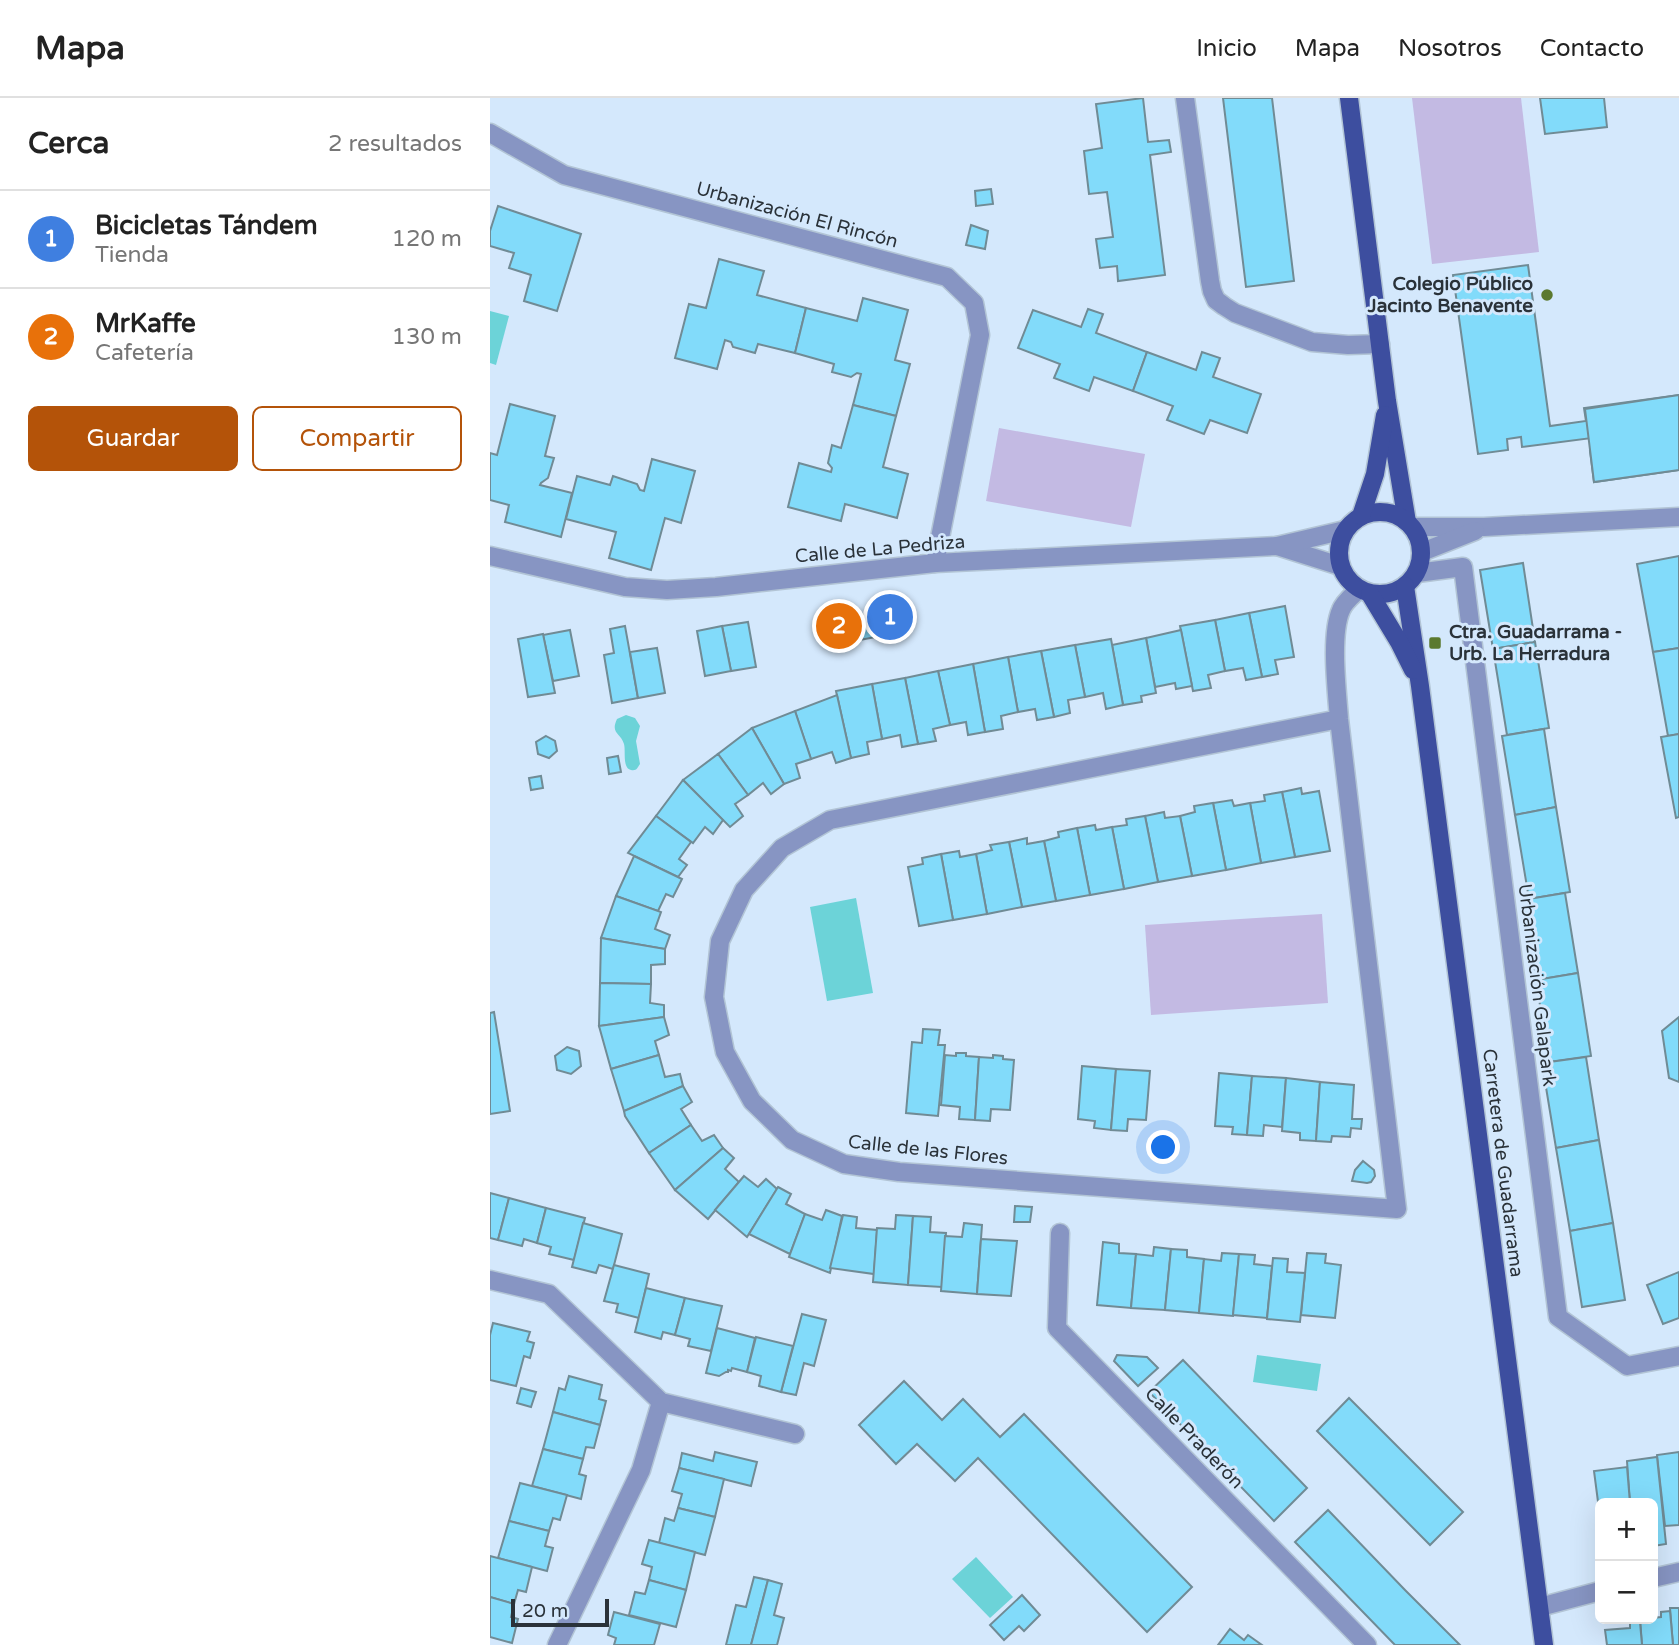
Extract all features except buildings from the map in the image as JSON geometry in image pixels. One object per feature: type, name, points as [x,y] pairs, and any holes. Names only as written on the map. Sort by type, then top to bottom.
[{"type":"main road","points":[[1349,98],[1387,401],[1410,524],[1419,539],[1422,552],[1420,563],[1411,580],[1394,592],[1382,595],[1364,592],[1344,575],[1338,553],[1340,541],[1352,522],[1373,512],[1385,512],[1410,524]]},
{"type":"main road","points":[[1362,516],[1375,474],[1387,401]]},
{"type":"main road","name":"Carretera de Guadarrama","points":[[1411,580],[1420,687],[1544,1645]]},
{"type":"main road","name":"Carretera de Guadarrama","points":[[1364,592],[1399,642],[1420,687]]},
{"type":"street","points":[[1185,98],[1210,281],[1216,300],[1235,313],[1312,342],[1380,344]]},
{"type":"street","name":"Urbanización El Rincón","points":[[490,133],[565,175],[947,276],[974,303],[980,335],[935,563]]},
{"type":"street","points":[[1410,524],[1484,527],[1679,517]]},
{"type":"street","points":[[1422,552],[1484,527]]},
{"type":"street","name":"Calle de La Pedriza","points":[[490,556],[625,587],[667,590],[935,563],[1277,546],[1345,530]]},
{"type":"street","name":"Calle de La Pedriza","points":[[1277,546],[1340,566]]},
{"type":"street","name":"Urbanización Galapark","points":[[1411,580],[1463,568],[1558,1317],[1627,1366],[1679,1356]]},
{"type":"street","name":"Calle de las Flores","points":[[1339,719],[830,820],[782,848],[744,890],[720,941],[714,997],[725,1052],[752,1101],[792,1140],[844,1164],[899,1172],[1397,1209],[1339,719],[1335,654],[1337,621],[1342,607],[1364,592]]},
{"type":"street","name":"Calle Praderón","points":[[1060,1233],[1057,1328],[1367,1645]]},
{"type":"street","points":[[490,1280],[549,1294],[661,1402],[794,1434]]},
{"type":"street","points":[[558,1645],[641,1470],[661,1402]]},
{"type":"street","points":[[1658,1577],[1679,1572]]},
{"type":"street","points":[[1540,1607],[1595,1592]]},
{"type":"shaded area","points":[[1412,98],[1521,98],[1539,252],[1432,264]]},
{"type":"shaded area","points":[[490,311],[509,316],[496,365],[490,363]]},
{"type":"shaded area","points":[[999,428],[1145,454],[1131,527],[986,501]]},
{"type":"shaded area","points":[[626,715],[635,718],[640,726],[636,741],[640,764],[635,770],[626,766],[623,740],[615,731],[617,719]]},
{"type":"shaded area","points":[[856,898],[873,993],[827,1001],[810,907]]},
{"type":"shaded area","points":[[1322,914],[1328,1003],[1151,1015],[1145,925]]},
{"type":"shaded area","points":[[1257,1355],[1321,1364],[1317,1391],[1253,1382]]},
{"type":"shaded area","points":[[976,1557],[1013,1597],[990,1618],[952,1579]]},
{"type":"place","name":"Colegio Público Jacinto Benavente","points":[[1547,295]]},
{"type":"place","name":"Bicicletas Tándem","points":[[890,617]]},
{"type":"place","name":"MrKaffe","points":[[839,626]]},
{"type":"place","name":"Ctra. Guadarrama - Urb. La Herradura","points":[[1435,643]]}]
